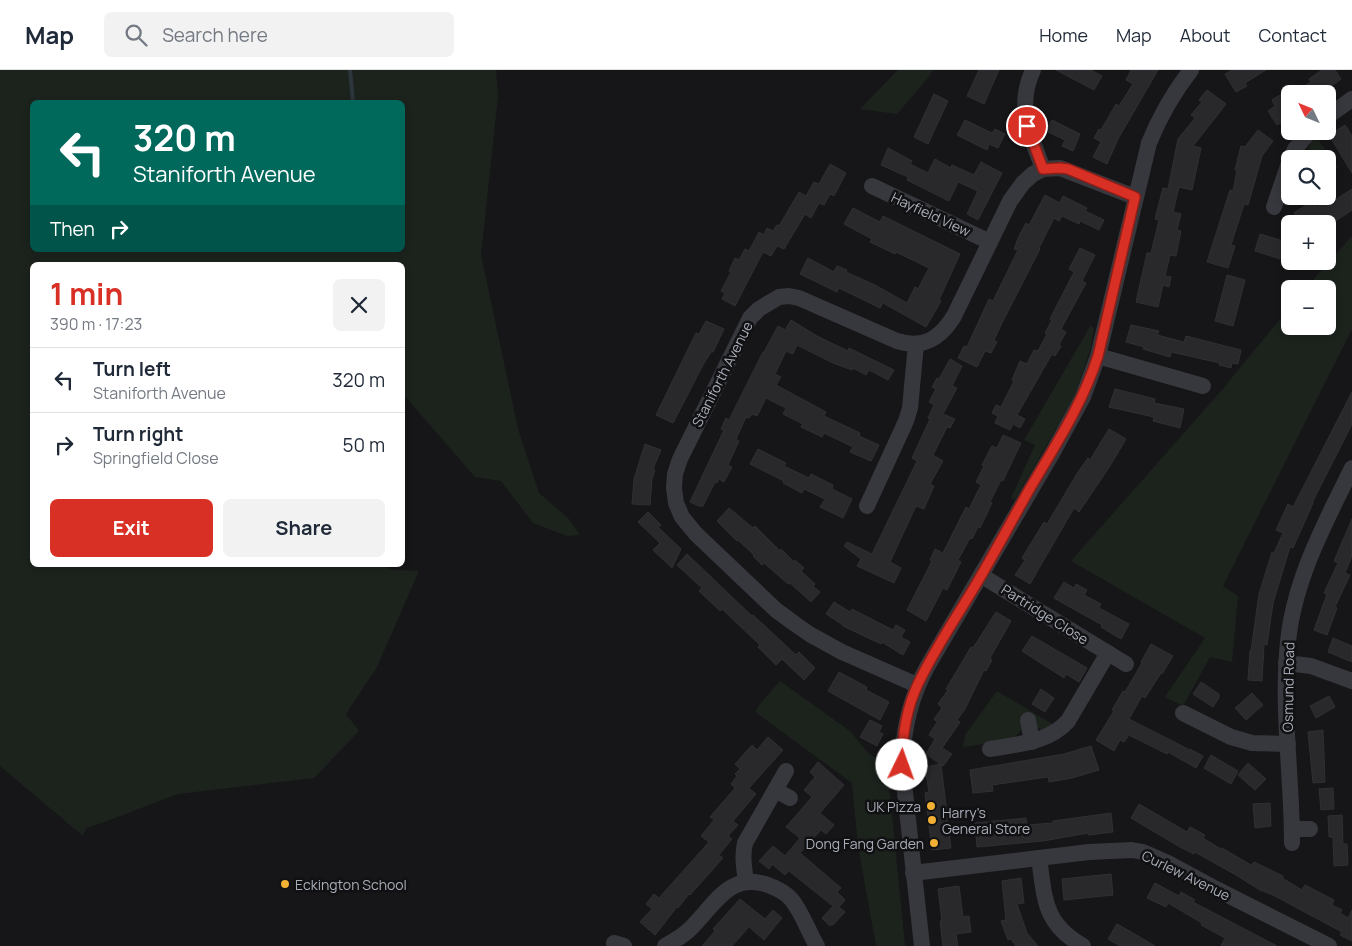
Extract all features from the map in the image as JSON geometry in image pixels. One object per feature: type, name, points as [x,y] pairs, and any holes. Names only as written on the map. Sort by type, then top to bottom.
[{"type":"street","points":[[1032,70],[1025,89],[1025,113],[1027,126],[1043,169]]},
{"type":"street","points":[[922,946],[903,784],[902,746],[905,725],[917,685],[982,576],[1083,397],[1098,356],[1149,143],[1157,122],[1170,98],[1190,70]]},
{"type":"street","points":[[1336,110],[1352,99]]},
{"type":"street","points":[[1294,150],[1302,140]]},
{"type":"street","points":[[867,506],[906,421],[910,408],[916,344],[928,342],[946,328],[954,316],[1015,193],[1033,174],[1043,169],[1060,168],[1068,169],[1135,197]]},
{"type":"street","points":[[1273,206],[1281,184]]},
{"type":"street","name":"Hayfield View","points":[[871,187],[990,242]]},
{"type":"street","name":"Staniforth Avenue","points":[[916,344],[896,341],[799,298],[779,297],[768,302],[750,318],[722,373],[680,459],[675,474],[674,488],[676,503],[689,527],[776,610],[811,635],[842,652],[917,685]]},
{"type":"street","points":[[1098,356],[1203,386]]},
{"type":"street","name":"Osmund Road","points":[[1310,829],[1292,836],[1286,663],[1288,640],[1294,609],[1303,580],[1323,527],[1347,492],[1352,468]]},
{"type":"street","name":"Partridge Close","points":[[982,576],[1126,664]]},
{"type":"street","points":[[990,749],[1032,742],[1060,730],[1108,653]]},
{"type":"street","points":[[1286,663],[1311,666],[1352,681]]},
{"type":"street","points":[[1183,713],[1231,737],[1252,743],[1288,744]]},
{"type":"street","points":[[1028,720],[1032,742]]},
{"type":"street","points":[[746,882],[743,863],[745,843],[786,771]]},
{"type":"street","points":[[775,790],[790,798]]},
{"type":"street","name":"Curlew Avenue","points":[[913,872],[1114,850],[1143,852],[1329,946]]},
{"type":"street","points":[[1039,858],[1045,896],[1052,918],[1056,926],[1083,946]]},
{"type":"street","points":[[665,946],[690,929],[722,893],[746,882],[758,882],[769,885],[791,898],[817,946]]},
{"type":"shaded area","points":[[0,70],[496,70],[498,96],[481,255],[518,429],[539,493],[568,518],[580,535],[567,536],[533,523],[501,481],[475,477],[405,396],[405,262],[30,262],[30,567],[385,567],[395,570],[419,571],[377,667],[346,714],[359,731],[314,778],[178,794],[86,828],[83,836],[0,766]]},
{"type":"shaded area","points":[[898,70],[933,70],[897,114],[860,109]]},
{"type":"shaded area","points":[[1312,140],[1318,140],[1325,150],[1308,150]]},
{"type":"shaded area","points":[[1352,236],[1352,329],[1223,586],[1238,596],[1232,662],[1210,657],[1183,706],[1165,697],[1205,638],[1071,561],[1221,391],[1281,318],[1281,335],[1336,335],[1336,280],[1313,280],[1322,270],[1336,270],[1336,254]]},
{"type":"shaded area","points":[[1091,325],[1094,329],[1091,347],[1076,394],[1015,500],[1011,498],[1035,445],[1024,440]]},
{"type":"shaded area","points":[[780,681],[850,731],[868,753],[887,764],[905,946],[876,946],[858,846],[852,783],[755,712]]},
{"type":"shaded area","points":[[997,691],[1054,725],[1042,730],[1037,727],[1024,727],[1014,740],[963,747],[965,735]]},
{"type":"building","points":[[979,70],[999,70],[984,104],[967,96]]},
{"type":"building","points":[[1056,70],[1091,70],[1102,76],[1094,90]]},
{"type":"building","points":[[1131,70],[1158,70],[1118,139],[1107,164],[1093,157],[1101,142],[1094,138],[1099,129],[1101,130],[1116,104],[1119,106],[1133,84],[1126,80]]},
{"type":"building","points":[[1232,70],[1266,70],[1245,83],[1247,86],[1236,92],[1225,74]]},
{"type":"building","points":[[1322,70],[1335,70],[1341,79],[1333,85],[1306,85],[1311,82],[1309,79]]},
{"type":"building","points":[[1207,90],[1226,104],[1193,146],[1201,148],[1192,190],[1179,187],[1173,212],[1181,214],[1177,230],[1181,231],[1176,256],[1170,255],[1165,276],[1171,277],[1169,287],[1163,285],[1158,307],[1136,302],[1147,253],[1151,253],[1159,220],[1155,219],[1163,188],[1168,189],[1178,139],[1195,118],[1191,115],[1202,102],[1199,100]]},
{"type":"building","points":[[934,94],[948,101],[928,144],[914,137]]},
{"type":"building","points":[[1281,94],[1281,123],[1277,125],[1268,111],[1275,106],[1272,100]]},
{"type":"building","points":[[965,120],[992,133],[995,129],[1005,134],[998,148],[989,144],[987,150],[957,135]]},
{"type":"building","points":[[1052,120],[1080,134],[1073,151],[1062,146],[1065,140],[1046,131]]},
{"type":"building","points":[[1345,125],[1352,136],[1352,173],[1332,140],[1336,140],[1336,131]]},
{"type":"building","points":[[1258,130],[1273,141],[1262,156],[1248,205],[1244,204],[1231,245],[1235,246],[1228,268],[1207,262],[1230,190],[1233,191],[1237,171],[1235,170],[1241,146],[1245,147]]},
{"type":"building","points":[[888,148],[912,161],[910,164],[928,173],[935,159],[951,168],[952,165],[974,175],[981,162],[1002,173],[978,220],[967,214],[978,191],[958,182],[949,201],[907,180],[908,177],[881,165]]},
{"type":"building","points":[[830,164],[846,173],[834,196],[830,194],[824,205],[819,203],[811,218],[805,214],[784,249],[777,246],[771,256],[763,252],[735,306],[722,299],[725,293],[721,291],[731,272],[729,271],[735,258],[739,260],[745,249],[749,251],[759,232],[764,235],[767,228],[773,231],[777,225],[779,226],[799,192],[806,196],[814,182],[819,184]]},
{"type":"building","points":[[1352,189],[1352,210],[1336,221],[1336,215],[1295,215],[1294,213],[1306,205],[1315,205],[1317,207],[1320,205],[1336,205],[1336,199]]},
{"type":"building","points":[[1045,195],[1060,203],[1063,196],[1087,208],[1085,211],[1104,220],[1099,230],[1080,221],[1079,224],[1062,216],[1059,221],[1054,218],[994,340],[997,342],[991,353],[985,351],[977,367],[958,358],[964,346],[967,347],[989,299],[993,301],[1018,250],[1014,249],[1019,236],[1026,223],[1029,225]]},
{"type":"building","points":[[853,208],[880,222],[883,216],[960,254],[939,300],[941,301],[926,327],[883,303],[880,308],[839,288],[837,292],[800,274],[808,258],[834,272],[837,266],[847,270],[846,272],[875,285],[907,303],[915,287],[918,289],[929,268],[870,242],[872,239],[844,224]]},
{"type":"building","points":[[1260,234],[1281,240],[1281,259],[1255,251]]},
{"type":"building","points":[[1080,248],[1095,255],[1082,281],[1086,283],[1061,329],[1066,332],[1059,345],[1061,346],[1055,356],[1052,354],[1017,415],[1025,419],[1020,428],[1013,424],[1010,430],[995,423],[998,416],[992,413],[996,405],[1001,407],[1014,381],[1012,380],[1020,361],[1027,364],[1034,350],[1038,351],[1047,334],[1045,333],[1052,320],[1050,319],[1074,272],[1069,269]]},
{"type":"building","points":[[1227,275],[1245,280],[1233,326],[1215,321]]},
{"type":"building","points":[[791,320],[817,336],[848,351],[849,348],[894,370],[888,380],[869,370],[866,375],[853,368],[852,370],[833,363],[797,345],[793,354],[786,351],[775,374],[781,377],[776,385],[826,412],[824,416],[860,433],[859,436],[879,445],[871,461],[850,452],[853,447],[824,433],[822,437],[801,427],[803,424],[783,414],[786,408],[766,398],[757,416],[752,414],[749,418],[746,417],[736,439],[739,441],[728,465],[732,467],[724,482],[719,479],[717,483],[715,482],[703,506],[690,502],[724,430],[721,429],[726,418],[729,420],[778,326],[785,330]]},
{"type":"building","points":[[706,321],[724,329],[673,423],[656,415],[696,333],[699,334]]},
{"type":"building","points":[[1131,325],[1159,331],[1157,335],[1184,342],[1186,336],[1241,350],[1238,364],[1232,363],[1231,368],[1219,365],[1220,363],[1171,352],[1170,357],[1143,349],[1144,347],[1126,342]]},
{"type":"building","points":[[950,359],[962,366],[952,386],[957,388],[943,414],[955,419],[950,428],[947,427],[933,455],[943,461],[930,484],[934,486],[924,509],[916,506],[890,562],[901,568],[894,583],[857,566],[861,559],[844,546],[847,542],[872,554],[917,461],[912,458],[930,419],[928,418],[934,405],[929,402],[936,389],[932,387],[937,378],[939,379]]},
{"type":"building","points":[[1115,389],[1155,399],[1154,403],[1184,409],[1180,428],[1153,421],[1154,417],[1109,407]]},
{"type":"building","points":[[1352,392],[1352,424],[1312,503],[1293,548],[1290,547],[1273,603],[1267,645],[1264,644],[1262,681],[1248,680],[1250,651],[1259,594],[1272,552],[1274,553],[1283,533],[1276,530],[1288,504],[1293,507]]},
{"type":"building","points":[[1109,429],[1126,439],[1079,512],[1074,508],[1030,584],[1015,575],[1025,560],[1022,558],[1044,522],[1047,524],[1078,472],[1088,458],[1090,460]]},
{"type":"building","points":[[1003,435],[1021,443],[1003,481],[1001,480],[990,502],[992,503],[980,528],[978,527],[972,539],[970,538],[958,560],[961,562],[947,590],[943,588],[926,621],[907,610],[932,561],[930,560],[935,549],[943,553],[966,507],[969,509],[981,485],[976,482],[984,466],[982,465],[992,446],[997,448]]},
{"type":"building","points":[[645,444],[661,450],[653,469],[655,470],[652,479],[650,505],[632,504],[634,479]]},
{"type":"building","points":[[758,449],[786,463],[784,466],[809,478],[811,474],[833,485],[832,489],[852,499],[843,518],[820,507],[825,499],[804,489],[802,493],[783,483],[784,481],[750,464]]},
{"type":"building","points":[[729,508],[753,528],[755,526],[780,551],[781,549],[794,562],[795,560],[804,568],[801,571],[815,584],[813,586],[820,592],[811,602],[764,563],[762,565],[754,555],[717,521]]},
{"type":"building","points":[[648,512],[661,525],[658,527],[681,549],[672,568],[653,550],[660,543],[638,522]]},
{"type":"building","points":[[1352,519],[1352,556],[1345,573],[1350,575],[1335,607],[1337,608],[1327,635],[1314,630],[1327,594],[1324,593],[1338,563],[1334,561]]},
{"type":"building","points":[[687,554],[752,616],[796,655],[799,652],[815,668],[804,680],[782,659],[776,665],[758,647],[760,645],[722,609],[720,611],[699,591],[702,588],[677,565]]},
{"type":"building","points":[[1064,582],[1074,588],[1076,584],[1087,590],[1084,595],[1101,604],[1099,608],[1129,624],[1121,639],[1101,627],[1102,625],[1054,598]]},
{"type":"building","points":[[834,602],[850,612],[852,609],[893,630],[896,625],[905,630],[901,637],[910,642],[903,655],[882,642],[881,644],[843,626],[826,614]]},
{"type":"building","points":[[996,612],[1011,621],[990,658],[992,660],[986,671],[984,670],[965,709],[957,720],[960,722],[942,748],[952,754],[943,766],[926,754],[935,739],[929,735],[937,722],[934,719],[942,708],[938,704],[948,690],[946,689],[971,647],[973,648]]},
{"type":"building","points":[[1032,636],[1087,668],[1079,682],[1066,674],[1064,678],[1022,651]]},
{"type":"building","points":[[1333,638],[1352,646],[1352,662],[1328,652]]},
{"type":"building","points":[[1151,644],[1173,656],[1145,698],[1142,696],[1129,719],[1188,749],[1185,753],[1190,749],[1203,756],[1196,768],[1168,752],[1167,754],[1129,735],[1124,742],[1120,740],[1114,751],[1096,740],[1114,711],[1112,710],[1123,691],[1125,692],[1142,663]]},
{"type":"building","points":[[839,672],[867,687],[866,690],[889,702],[880,720],[828,691]]},
{"type":"building","points":[[1201,682],[1219,694],[1219,698],[1213,707],[1193,694]]},
{"type":"building","points":[[1041,689],[1054,698],[1045,712],[1032,704]]},
{"type":"building","points":[[1252,693],[1263,705],[1246,720],[1235,708]]},
{"type":"building","points":[[1329,696],[1335,707],[1316,718],[1310,706]]},
{"type":"building","points":[[870,720],[882,726],[879,732],[883,734],[877,746],[860,737]]},
{"type":"building","points":[[1323,730],[1325,782],[1313,783],[1308,732]]},
{"type":"building","points":[[768,737],[783,750],[749,788],[756,794],[733,821],[738,825],[728,836],[732,839],[719,855],[723,858],[677,907],[655,935],[640,922],[652,909],[646,904],[654,894],[659,898],[709,842],[701,836],[714,820],[710,817],[735,788],[731,784],[737,776],[735,774],[740,769],[735,764],[752,745],[757,750]]},
{"type":"building","points":[[1091,746],[1099,770],[1049,782],[1048,777],[992,785],[993,791],[973,793],[970,770],[1064,754]]},
{"type":"building","points":[[1211,755],[1238,771],[1231,784],[1204,768]]},
{"type":"building","points":[[818,762],[844,785],[820,813],[834,825],[826,834],[821,830],[800,853],[841,888],[837,892],[845,900],[839,907],[845,912],[833,925],[829,925],[822,918],[833,906],[789,871],[785,875],[772,864],[769,869],[759,861],[773,846],[785,856],[800,838],[786,827],[812,797],[804,790],[815,777],[810,772]]},
{"type":"building","points":[[1248,763],[1266,779],[1255,790],[1238,775]]},
{"type":"building","points":[[941,764],[951,848],[932,850],[925,793],[929,792],[925,767]]},
{"type":"building","points":[[1333,788],[1334,809],[1321,810],[1319,789]]},
{"type":"building","points":[[1270,803],[1271,826],[1255,828],[1253,804]]},
{"type":"building","points":[[1139,804],[1187,832],[1190,827],[1205,835],[1203,838],[1251,865],[1254,862],[1283,876],[1282,878],[1302,890],[1305,885],[1334,900],[1332,905],[1342,910],[1340,913],[1348,918],[1352,910],[1352,941],[1340,935],[1342,932],[1260,890],[1195,852],[1194,854],[1180,847],[1131,818]]},
{"type":"building","points":[[1111,813],[1113,832],[1089,835],[1088,833],[1043,841],[977,847],[975,823],[1026,818],[1027,825],[1053,823],[1053,821]]},
{"type":"building","points":[[1342,815],[1343,844],[1347,844],[1348,865],[1334,866],[1333,837],[1329,837],[1328,816]]},
{"type":"building","points":[[1111,874],[1113,895],[1064,900],[1062,879]]},
{"type":"building","points":[[1021,878],[1024,903],[1017,904],[1027,933],[1038,946],[1016,946],[1011,939],[1008,940],[1001,921],[1006,920],[1002,881]]},
{"type":"building","points":[[1155,883],[1179,896],[1181,892],[1195,900],[1193,902],[1277,946],[1221,946],[1225,938],[1201,925],[1202,923],[1168,903],[1166,907],[1147,898]]},
{"type":"building","points":[[959,886],[963,917],[969,916],[971,932],[956,934],[958,946],[943,946],[938,889]]},
{"type":"building","points":[[740,899],[765,919],[773,910],[782,918],[764,940],[749,927],[732,946],[702,946],[715,931],[713,929]]},
{"type":"building","points":[[1117,924],[1155,946],[1120,946],[1108,939]]},
{"type":"waterway","points":[[350,70],[353,100]]},
{"type":"place","name":"UK Pizza","points":[[931,806]]},
{"type":"place","name":"Harry's General Store","points":[[932,820]]},
{"type":"place","name":"Dong Fang Garden","points":[[934,843]]},
{"type":"place","name":"Eckington School","points":[[285,884]]},
{"type":"route","points":[[902,765],[905,725],[917,685],[1053,452],[1083,397],[1091,378],[1098,356],[1135,197],[1068,169],[1043,169],[1027,126]]}]
